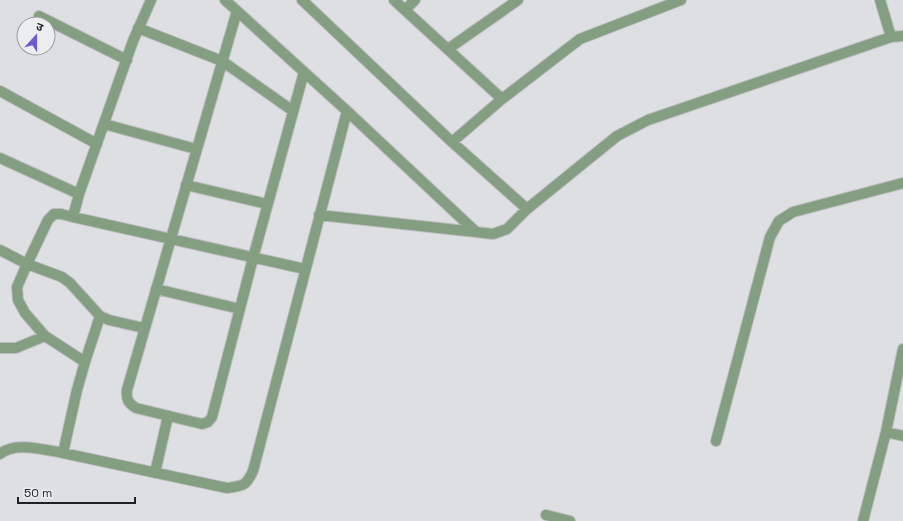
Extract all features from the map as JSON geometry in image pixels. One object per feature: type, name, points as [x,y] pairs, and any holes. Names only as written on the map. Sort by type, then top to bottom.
[{"type":"street","points":[[73,217],[79,194],[138,28],[151,0]]},
{"type":"street","points":[[225,0],[347,111],[476,232]]},
{"type":"street","points":[[302,0],[452,142],[527,209]]},
{"type":"street","points":[[394,0],[502,98]]},
{"type":"street","points":[[405,10],[415,0]]},
{"type":"street","points":[[448,49],[518,0]]},
{"type":"street","points":[[452,142],[502,98],[580,39],[681,0]]},
{"type":"street","points":[[880,0],[891,36]]},
{"type":"street","points":[[237,11],[144,328],[126,396],[129,404],[136,408],[202,424],[208,422],[212,417],[267,204],[304,72]]},
{"type":"street","points":[[56,24],[127,60]]},
{"type":"street","points":[[138,28],[222,61],[293,111]]},
{"type":"street","points":[[319,215],[492,234],[507,229],[527,209],[617,136],[648,120],[891,36],[903,36]]},
{"type":"street","points":[[0,91],[97,144]]},
{"type":"street","points":[[0,454],[5,449],[18,446],[63,453],[227,488],[240,487],[247,482],[253,471],[347,111]]},
{"type":"street","points":[[104,124],[196,149]]},
{"type":"street","points":[[0,158],[79,194]]},
{"type":"street","points":[[716,440],[770,237],[779,221],[793,212],[903,183]]},
{"type":"street","points":[[186,185],[267,204]]},
{"type":"street","points":[[85,362],[45,336],[25,313],[18,300],[17,288],[27,264],[48,220],[54,214],[61,214],[305,269]]},
{"type":"street","points":[[0,250],[27,264],[62,277],[100,316],[109,320],[144,328]]},
{"type":"street","points":[[156,289],[240,310]]},
{"type":"street","points":[[63,453],[77,390],[100,316]]},
{"type":"street","points":[[0,348],[16,348],[45,336]]},
{"type":"street","points":[[863,521],[886,432],[903,349]]},
{"type":"street","points":[[155,472],[168,416]]},
{"type":"street","points":[[886,432],[903,436]]},
{"type":"street","points":[[546,515],[570,521]]}]
